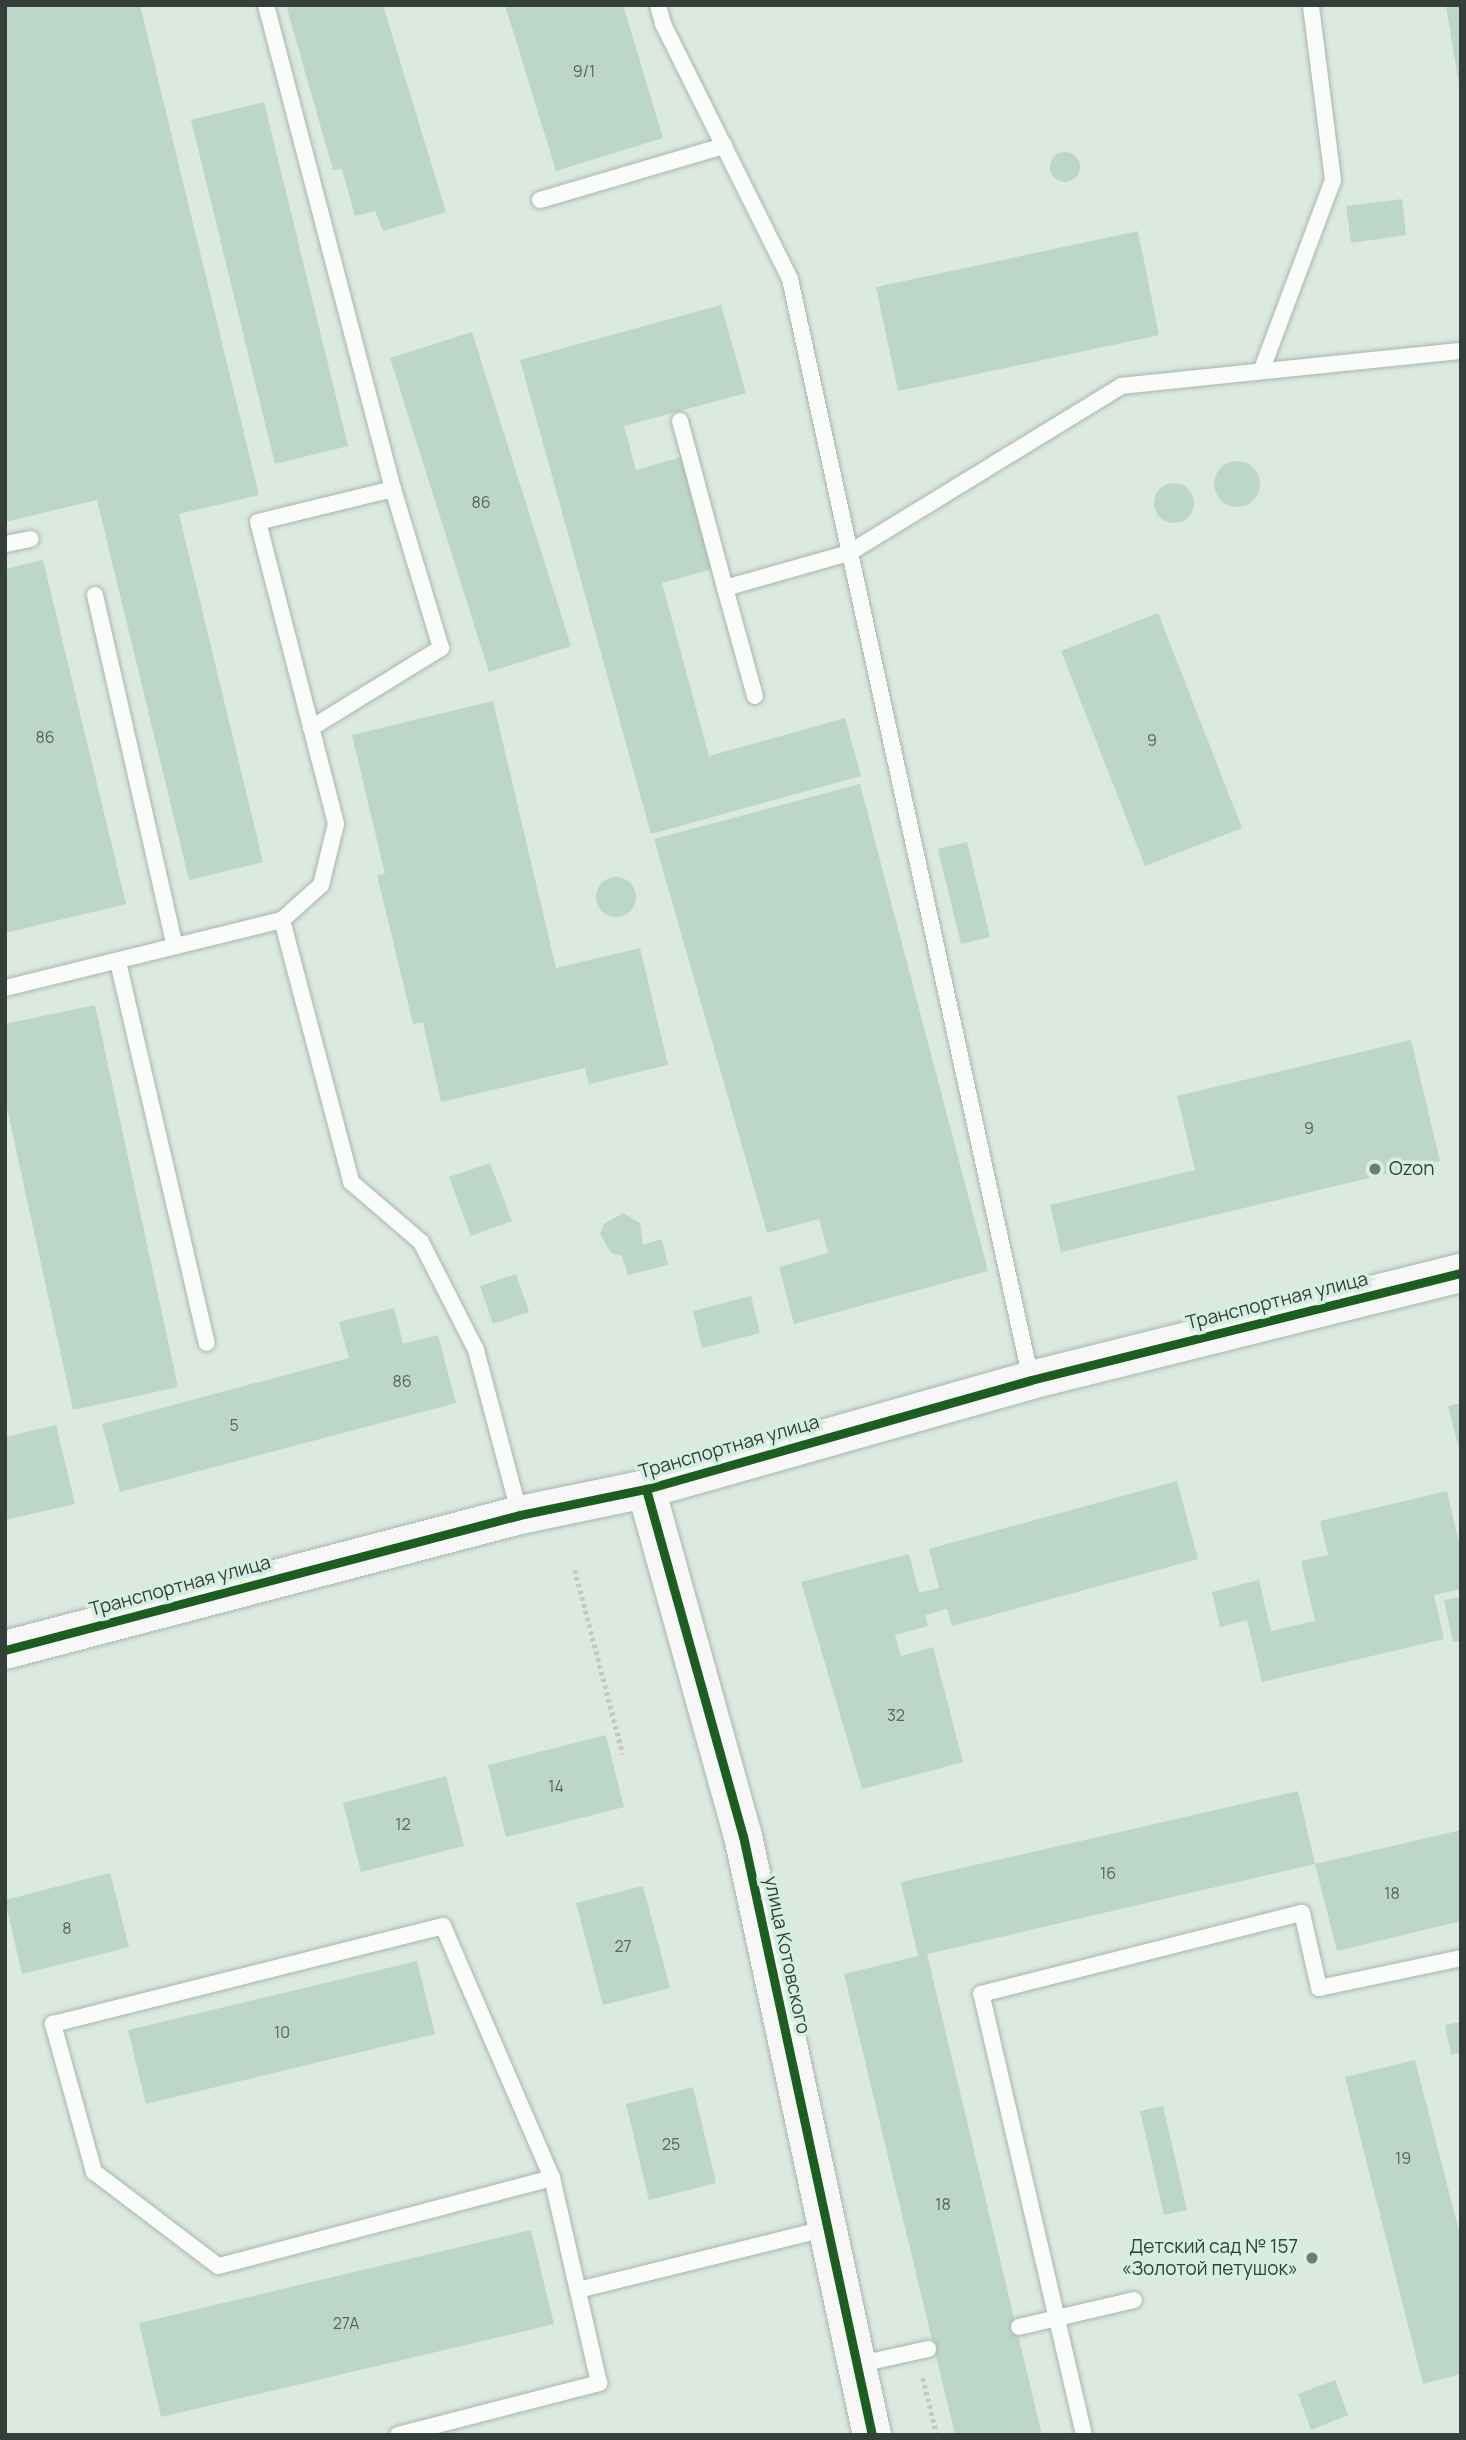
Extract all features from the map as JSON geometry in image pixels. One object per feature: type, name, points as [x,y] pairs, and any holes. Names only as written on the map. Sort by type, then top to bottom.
[{"type":"street","name":"Транспортная улица","points":[[5,1650],[520,1515],[646,1489],[1031,1380],[1461,1273]]},
{"type":"street","name":"улица Котовского","points":[[646,1489],[743,1836],[872,2435]]},
{"type":"lane","points":[[266,5],[393,489],[441,648],[311,728]]},
{"type":"lane","points":[[658,5],[663,24],[790,279],[1031,1380]]},
{"type":"lane","points":[[1262,369],[1333,180],[1311,5]]},
{"type":"lane","points":[[540,200],[723,146]]},
{"type":"lane","points":[[725,588],[849,553],[1121,386],[1262,369],[1461,351]]},
{"type":"lane","points":[[680,421],[755,696]]},
{"type":"lane","points":[[5,988],[282,920],[321,884],[336,824],[258,522],[393,489]]},
{"type":"lane","points":[[5,544],[32,539]]},
{"type":"lane","points":[[95,595],[175,946]]},
{"type":"lane","points":[[282,920],[351,1182],[421,1242],[476,1350],[520,1515]]},
{"type":"lane","points":[[118,962],[207,1343]]},
{"type":"lane","points":[[1084,2435],[981,1994],[1302,1913],[1318,1988],[1461,1958]]},
{"type":"lane","points":[[398,2435],[599,2383],[552,2178],[443,1926],[53,2024],[94,2172],[218,2266],[552,2178]]},
{"type":"lane","points":[[578,2290],[828,2228]]},
{"type":"lane","points":[[1019,2327],[1134,2300]]},
{"type":"lane","points":[[856,2365],[922,2350]]},
{"type":"path","points":[[575,1570],[623,1754]]},
{"type":"path","points":[[922,2350],[937,2435]]},
{"type":"building","points":[[5,5],[140,5],[259,495],[179,514],[263,862],[189,880],[97,500],[5,522]]},
{"type":"building","points":[[286,5],[383,5],[446,212],[383,231],[375,211],[355,216],[342,169],[333,170]]},
{"type":"building","points":[[505,5],[623,5],[663,138],[556,171]]},
{"type":"building","points":[[1446,5],[1461,5],[1461,85],[1459,85]]},
{"type":"building","points":[[264,102],[348,446],[275,464],[191,120]]},
{"type":"building","points":[[1065,152],[1071,153],[1079,161],[1079,173],[1071,181],[1065,182],[1059,181],[1051,173],[1050,167],[1051,161],[1059,153]]},
{"type":"building","points":[[1402,199],[1406,235],[1351,243],[1346,206]]},
{"type":"building","points":[[1138,231],[1159,335],[898,391],[876,287]]},
{"type":"building","points":[[721,305],[746,393],[624,426],[636,470],[685,456],[716,568],[662,583],[709,756],[845,718],[861,776],[651,834],[520,360]]},
{"type":"building","points":[[472,332],[571,646],[489,672],[390,358]]},
{"type":"building","points":[[1237,461],[1253,468],[1260,484],[1253,500],[1237,507],[1221,500],[1214,484],[1221,468]]},
{"type":"building","points":[[1174,483],[1188,489],[1194,503],[1188,517],[1174,523],[1160,517],[1154,503],[1160,489]]},
{"type":"building","points":[[43,560],[126,904],[5,933],[5,569]]},
{"type":"building","points":[[1158,613],[1242,828],[1145,866],[1061,651]]},
{"type":"building","points":[[493,701],[556,968],[640,948],[668,1065],[589,1084],[585,1068],[441,1102],[423,1022],[413,1024],[377,875],[385,874],[352,735]]},
{"type":"building","points":[[860,784],[988,1271],[794,1324],[779,1267],[828,1253],[819,1219],[767,1233],[654,839]]},
{"type":"building","points":[[967,842],[990,937],[961,944],[938,849]]},
{"type":"building","points":[[616,877],[624,878],[630,883],[635,889],[635,905],[630,911],[624,916],[616,917],[608,916],[602,911],[597,905],[596,897],[597,889],[602,883],[608,878]]},
{"type":"building","points":[[95,1005],[178,1387],[73,1410],[5,1099],[5,1024]]},
{"type":"building","points":[[1411,1040],[1440,1161],[1061,1252],[1050,1205],[1195,1170],[1177,1096]]},
{"type":"building","points":[[490,1163],[512,1221],[471,1236],[449,1177]]},
{"type":"building","points":[[623,1213],[640,1223],[643,1245],[662,1239],[668,1265],[628,1275],[622,1256],[611,1253],[600,1234],[604,1224]]},
{"type":"building","points":[[516,1274],[529,1312],[493,1324],[480,1286]]},
{"type":"building","points":[[751,1296],[760,1333],[702,1348],[693,1311]]},
{"type":"building","points":[[394,1308],[403,1344],[438,1335],[456,1403],[120,1492],[102,1424],[349,1358],[339,1322]]},
{"type":"building","points":[[1461,1403],[1461,1453],[1460,1453],[1448,1406]]},
{"type":"building","points":[[56,1425],[75,1504],[5,1520],[5,1437]]},
{"type":"building","points":[[1177,1481],[1198,1559],[952,1626],[947,1609],[925,1615],[928,1626],[895,1635],[901,1656],[933,1647],[963,1762],[862,1789],[801,1582],[909,1554],[919,1593],[939,1588],[929,1549]]},
{"type":"building","points":[[1447,1491],[1461,1552],[1461,1589],[1434,1595],[1444,1639],[1262,1682],[1247,1620],[1220,1627],[1212,1592],[1259,1580],[1271,1631],[1315,1621],[1301,1561],[1328,1555],[1320,1521]]},
{"type":"building","points":[[1461,1597],[1461,1641],[1453,1642],[1444,1600]]},
{"type":"building","points":[[606,1735],[624,1807],[506,1837],[488,1765]]},
{"type":"building","points":[[446,1776],[464,1846],[361,1872],[343,1803]]},
{"type":"building","points":[[1298,1791],[1315,1864],[927,1954],[1042,2435],[955,2435],[844,1974],[918,1956],[901,1882]]},
{"type":"building","points":[[1461,1830],[1461,1921],[1337,1951],[1315,1864]]},
{"type":"building","points":[[110,1873],[129,1947],[22,1974],[5,1900]]},
{"type":"building","points":[[643,1886],[670,1988],[603,2005],[576,1903]]},
{"type":"building","points":[[417,1961],[435,2034],[146,2104],[128,2030]]},
{"type":"building","points":[[1461,2022],[1461,2053],[1451,2055],[1445,2025]]},
{"type":"building","points":[[1415,2060],[1461,2239],[1461,2374],[1423,2384],[1345,2077]]},
{"type":"building","points":[[693,2087],[716,2183],[649,2200],[626,2104]]},
{"type":"building","points":[[1163,2106],[1187,2210],[1164,2215],[1140,2111]]},
{"type":"building","points":[[531,2230],[554,2324],[161,2417],[139,2323]]},
{"type":"building","points":[[1335,2380],[1348,2415],[1311,2430],[1298,2394]]},
{"type":"cycle path","points":[[5,1650],[520,1515],[646,1489],[1031,1380],[1461,1273]]},
{"type":"cycle path","points":[[646,1489],[743,1836],[872,2435]]},
{"type":"place","name":"Ozon","points":[[1375,1169]]},
{"type":"place","name":"Детский сад № 157 «Золотой петушок»","points":[[1312,2258]]}]
